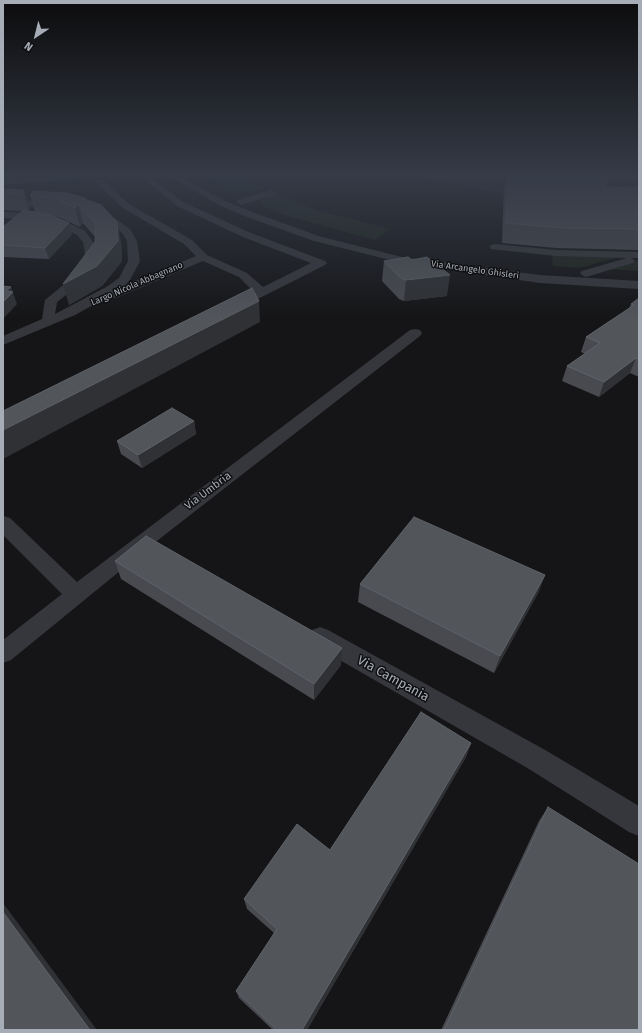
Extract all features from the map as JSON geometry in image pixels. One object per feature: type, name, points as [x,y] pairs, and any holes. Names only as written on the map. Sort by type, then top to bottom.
[{"type":"street","points":[[48,322],[51,300],[71,285],[87,267],[91,254],[88,242],[81,233],[62,224]]},
{"type":"street","points":[[3,341],[70,312],[112,289],[124,280],[134,261],[132,241],[126,231],[116,224]]},
{"type":"street","points":[[157,224],[188,242],[204,257],[243,274],[262,293]]},
{"type":"street","points":[[220,313],[321,263],[247,236],[222,224]]},
{"type":"street","name":"Via Arcangelo Ghisleri","points":[[282,224],[402,260],[456,268],[540,279],[610,279],[639,275]]},
{"type":"street","name":"Via Arcangelo Ghisleri","points":[[293,224],[322,236],[410,252],[527,269],[586,273],[639,285]]},
{"type":"street","name":"Via Arcangelo Ghisleri","points":[[494,247],[556,253],[638,255]]},
{"type":"street","name":"Via Arcangelo Ghisleri","points":[[586,273],[634,260],[638,258],[638,255]]},
{"type":"street","name":"Largo Nicola Abbagnano","points":[[70,312],[204,257]]},
{"type":"street","name":"Via Umbria","points":[[3,653],[75,594],[415,333]]},
{"type":"street","points":[[3,522],[75,594]]},
{"type":"street","points":[[146,539],[166,551]]},
{"type":"street","name":"Via Campania","points":[[304,628],[538,760],[639,822]]},
{"type":"shaded area","points":[[318,224],[371,224],[390,229],[375,240]]},
{"type":"shaded area","points":[[552,254],[619,257],[579,268],[553,266]]},
{"type":"shaded area","points":[[639,260],[639,271],[607,269]]},
{"type":"building","points":[[6,224],[68,224],[45,248],[3,245],[3,227]]},
{"type":"building","points":[[96,224],[117,224],[118,241],[97,266],[63,284],[95,242]]},
{"type":"building","points":[[520,224],[639,224],[639,229],[562,228]]},
{"type":"building","points":[[408,257],[412,260],[427,257],[450,275],[406,280],[401,278],[384,261]]},
{"type":"building","points":[[3,286],[11,287],[6,291],[13,292],[3,302]]},
{"type":"building","points":[[252,288],[259,301],[3,430],[3,411]]},
{"type":"building","points":[[639,298],[639,359],[636,358],[604,382],[567,366],[600,343],[586,337],[634,305],[631,304]]},
{"type":"building","points":[[172,408],[194,421],[138,455],[117,441]]},
{"type":"building","points":[[414,517],[545,575],[500,656],[360,584]]},
{"type":"building","points":[[146,536],[342,648],[314,684],[115,561]]},
{"type":"building","points":[[421,712],[471,743],[302,1030],[277,1030],[236,991],[277,929],[244,899],[297,824],[330,850]]},
{"type":"building","points":[[548,807],[639,864],[639,1030],[444,1030]]},
{"type":"building","points":[[3,912],[90,1030],[3,1030]]}]
